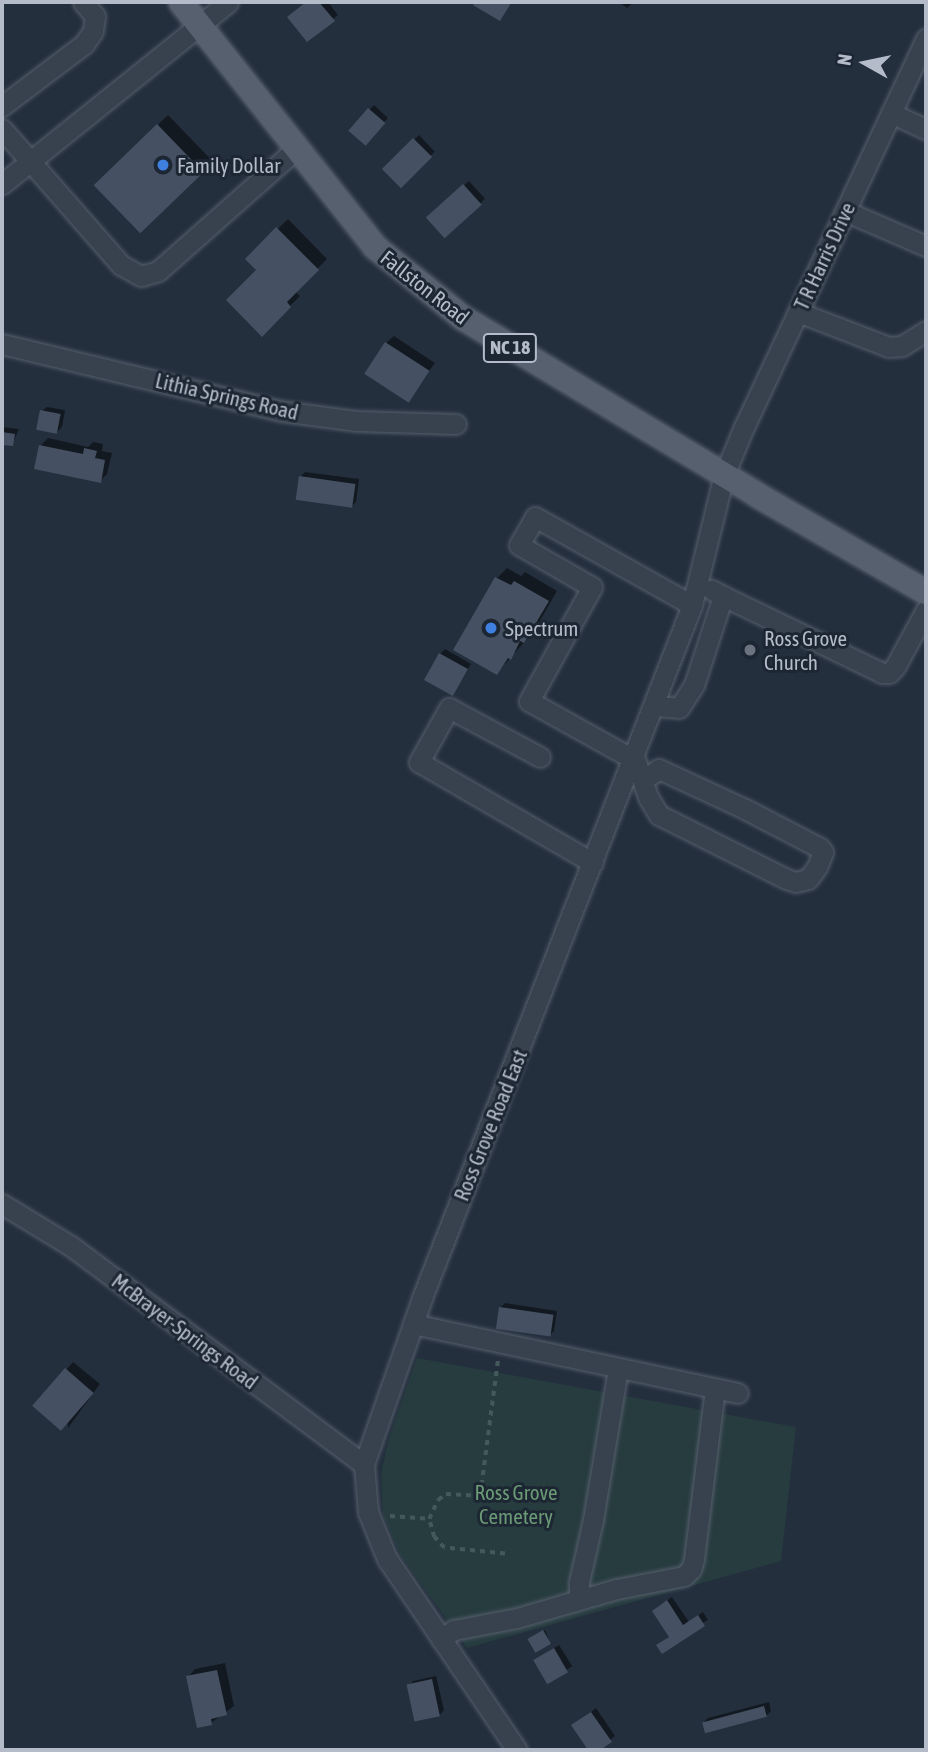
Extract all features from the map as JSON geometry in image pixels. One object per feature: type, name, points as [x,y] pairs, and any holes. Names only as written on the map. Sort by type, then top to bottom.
[{"type":"main road","name":"Fallston Road","points":[[181,2],[374,247],[463,318],[724,475],[926,592]]},
{"type":"street","points":[[2,106],[84,44],[93,31],[95,16],[83,2]]},
{"type":"street","points":[[2,184],[228,2]]},
{"type":"street","name":"T R Harris Drive","points":[[724,475],[891,113],[921,60],[926,38]]},
{"type":"street","points":[[891,113],[926,129]]},
{"type":"street","points":[[2,129],[28,163],[121,265],[141,276],[158,271],[296,149]]},
{"type":"street","points":[[845,211],[926,246]]},
{"type":"street","points":[[798,312],[888,347],[902,346],[926,331]]},
{"type":"street","name":"Lithia Springs Road","points":[[2,344],[281,411],[357,421],[456,424]]},
{"type":"street","name":"Ross Grove Road East","points":[[517,1750],[387,1559],[368,1512],[364,1464],[412,1324],[692,605],[724,475]]},
{"type":"street","points":[[592,587],[519,545],[535,517],[692,605]]},
{"type":"street","points":[[609,558],[529,701],[634,757],[651,774],[820,848],[823,852],[817,867],[808,879],[796,882],[659,815],[648,797],[651,774]]},
{"type":"street","points":[[698,583],[882,673],[889,673],[895,667],[926,610]]},
{"type":"street","points":[[653,706],[679,708],[694,685],[723,596]]},
{"type":"street","points":[[540,757],[449,708],[419,762],[593,863]]},
{"type":"street","name":"McBrayer-Springs Road","points":[[2,1204],[71,1246],[364,1464]]},
{"type":"street","points":[[412,1324],[738,1393]]},
{"type":"street","points":[[579,1599],[579,1582],[593,1520],[618,1369]]},
{"type":"street","points":[[440,1639],[454,1630],[517,1618],[579,1599],[684,1576],[691,1569],[715,1388]]},
{"type":"path","points":[[480,1495],[495,1372]]},
{"type":"path","points":[[505,1555],[444,1548],[434,1538],[429,1519],[438,1500],[446,1494],[522,1498]]},
{"type":"path","points":[[383,1515],[429,1519]]},
{"type":"green space","name":"Ross Grove Cemetery","points":[[417,1358],[796,1427],[781,1561],[467,1648],[401,1556],[383,1515],[381,1473],[389,1438]]},
{"type":"building","points":[[306,2],[319,2],[335,21],[307,42],[287,17]]},
{"type":"building","points":[[475,2],[511,3],[500,21],[473,5]]},
{"type":"building","points":[[368,108],[385,123],[366,146],[348,131]]},
{"type":"building","points":[[157,124],[204,172],[140,233],[94,185]]},
{"type":"building","points":[[413,138],[432,157],[401,188],[382,169]]},
{"type":"building","points":[[463,184],[482,205],[445,238],[426,217]]},
{"type":"building","points":[[276,227],[319,270],[287,302],[291,307],[262,337],[226,300],[256,270],[245,259]]},
{"type":"building","points":[[385,342],[429,371],[409,403],[364,374]]},
{"type":"building","points":[[40,410],[61,414],[57,434],[36,430]]},
{"type":"building","points":[[2,432],[15,434],[13,446],[2,445]]},
{"type":"building","points":[[39,445],[83,454],[84,448],[97,451],[95,458],[105,460],[101,483],[34,469]]},
{"type":"building","points":[[299,476],[355,484],[352,508],[296,500]]},
{"type":"building","points":[[495,577],[511,585],[514,581],[549,601],[524,643],[520,641],[511,660],[508,658],[497,675],[453,650]]},
{"type":"building","points":[[439,653],[468,669],[453,696],[424,680]]},
{"type":"building","points":[[499,1307],[553,1315],[550,1336],[496,1329]]},
{"type":"building","points":[[65,1368],[94,1393],[61,1431],[32,1406]]},
{"type":"building","points":[[667,1600],[683,1625],[698,1615],[705,1626],[662,1654],[656,1645],[669,1637],[652,1611]]},
{"type":"building","points":[[543,1630],[551,1644],[535,1653],[527,1639]]},
{"type":"building","points":[[554,1648],[568,1672],[547,1684],[533,1660]]},
{"type":"building","points":[[217,1670],[227,1715],[211,1719],[212,1725],[197,1728],[186,1676]]},
{"type":"building","points":[[432,1679],[440,1716],[414,1722],[407,1684]]},
{"type":"building","points":[[764,1706],[767,1717],[705,1733],[702,1723]]},
{"type":"building","points":[[591,1712],[612,1742],[600,1750],[588,1750],[571,1725]]},
{"type":"place","name":"Family Dollar","points":[[163,165]]},
{"type":"place","name":"Spectrum","points":[[491,628]]},
{"type":"place","name":"Ross Grove Church","points":[[750,650]]}]
